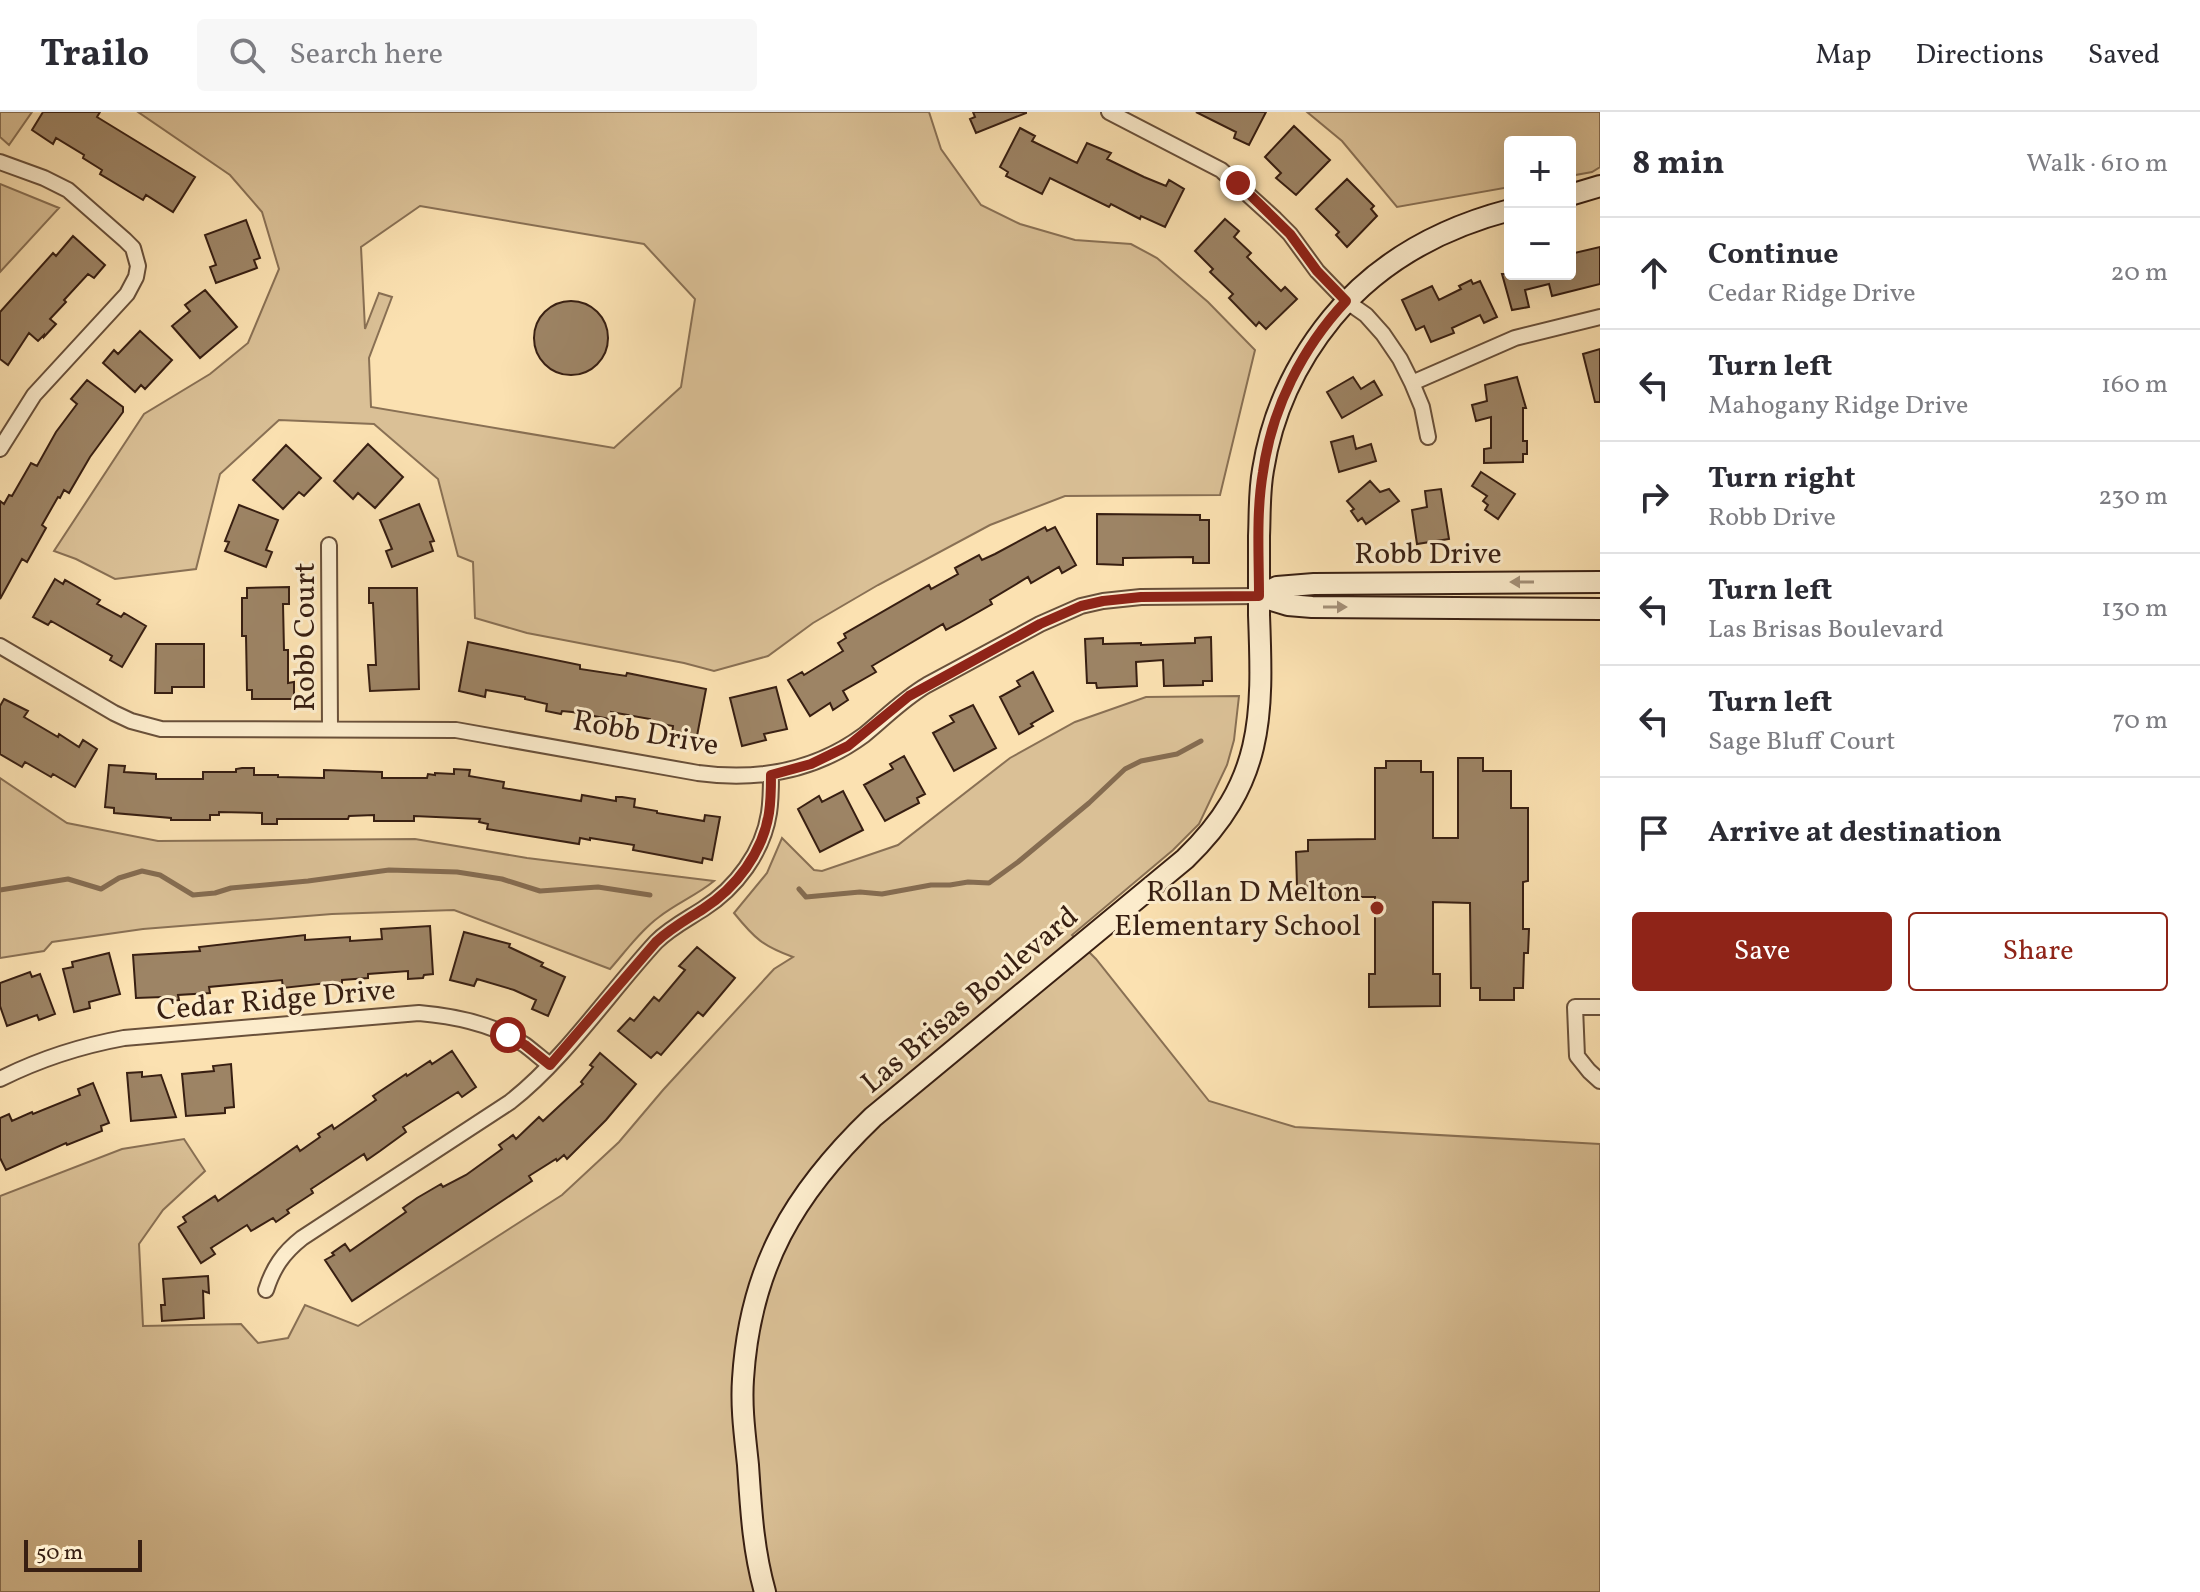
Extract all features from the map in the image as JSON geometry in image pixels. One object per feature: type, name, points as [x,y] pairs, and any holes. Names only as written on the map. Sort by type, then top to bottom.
[{"type":"street","points":[[1109,112],[1221,170],[1290,234],[1317,271],[1346,301],[1366,315],[1400,359],[1422,407],[1428,437]]},
{"type":"street","points":[[0,162],[44,178],[77,197],[133,248],[138,266],[127,294],[34,395],[0,449]]},
{"type":"street","points":[[1576,193],[1600,186]]},
{"type":"street","name":"Las Brisas Boulevard","points":[[765,1592],[751,1524],[743,1381],[746,1344],[754,1307],[777,1242],[816,1178],[873,1117],[1185,859],[1220,821],[1239,788],[1257,734],[1261,693],[1260,503],[1270,437],[1281,402],[1319,333],[1346,301],[1375,275],[1436,236],[1504,212]]},
{"type":"street","points":[[1412,383],[1515,338],[1600,317]]},
{"type":"street","name":"Robb Court","points":[[329,545],[330,729]]},
{"type":"street","name":"Robb Drive","points":[[1259,596],[1277,587],[1314,584],[1600,582]]},
{"type":"street","name":"Robb Drive","points":[[0,646],[114,713],[146,726],[177,731],[456,730],[698,773],[740,777],[771,775],[811,764],[848,746],[909,696],[1040,624],[1081,606],[1103,601],[1141,597],[1259,596],[1279,603],[1312,607],[1600,609]]},
{"type":"street","points":[[266,1290],[277,1262],[295,1243],[526,1090],[656,942],[671,928],[715,900],[745,869],[760,842],[769,813],[771,775]]},
{"type":"street","points":[[1600,1007],[1575,1007],[1577,1056],[1600,1081]]},
{"type":"street","name":"Cedar Ridge Drive","points":[[0,1079],[76,1048],[124,1038],[419,1013],[459,1018],[488,1028],[525,1045],[550,1065]]},
{"type":"shaded area","points":[[0,112],[32,112],[9,145],[0,137]]},
{"type":"shaded area","points":[[138,112],[929,112],[941,149],[981,205],[1020,224],[1075,240],[1131,244],[1157,258],[1208,302],[1255,350],[1220,495],[1065,496],[990,525],[878,585],[813,623],[768,656],[714,671],[527,633],[475,618],[473,562],[458,556],[438,479],[374,424],[279,420],[220,474],[196,569],[115,579],[54,551],[144,414],[210,374],[248,343],[279,269],[262,212],[230,175]],"holes":[[[420,206],[644,244],[695,299],[681,387],[614,448],[371,407],[369,358],[392,297],[379,293],[365,329],[361,247]]]},
{"type":"shaded area","points":[[1307,112],[1600,112],[1600,167],[1592,172],[1576,175],[1576,136],[1504,136],[1504,188],[1397,207],[1342,141]]},
{"type":"shaded area","points":[[0,184],[59,208],[0,272]]},
{"type":"shaded area","points":[[1239,696],[1234,740],[1227,765],[1199,824],[1173,850],[1072,935],[1096,959],[1209,1101],[1295,1127],[1600,1144],[1600,1592],[0,1592],[0,1196],[122,1149],[184,1139],[205,1171],[163,1210],[139,1244],[143,1326],[241,1324],[258,1343],[288,1338],[305,1305],[358,1326],[562,1195],[619,1142],[774,969],[793,957],[760,941],[734,913],[767,873],[782,838],[814,870],[822,871],[898,845],[1010,758],[1075,722],[1146,697]]},
{"type":"shaded area","points":[[0,778],[67,823],[158,841],[415,839],[527,858],[714,881],[652,923],[610,969],[454,910],[332,914],[143,929],[52,942],[44,951],[0,958]]},
{"type":"building","points":[[43,112],[100,112],[97,117],[195,177],[173,212],[146,195],[143,200],[100,174],[102,170],[83,158],[84,155],[56,138],[53,144],[32,130]]},
{"type":"building","points":[[973,112],[1026,113],[976,133],[970,119],[975,117]]},
{"type":"building","points":[[1196,112],[1266,112],[1249,145],[1234,138],[1236,132]]},
{"type":"building","points":[[1294,126],[1330,160],[1296,195],[1276,178],[1281,173],[1265,157]]},
{"type":"building","points":[[1020,128],[1035,136],[1032,141],[1077,163],[1087,143],[1111,153],[1107,159],[1144,177],[1166,186],[1169,180],[1184,189],[1165,227],[1141,216],[1140,219],[1111,204],[1109,207],[1050,178],[1042,194],[1006,176],[1008,172],[1000,167]]},
{"type":"building","points":[[1347,179],[1374,206],[1371,209],[1377,216],[1347,247],[1336,235],[1339,232],[1316,209]]},
{"type":"building","points":[[1225,219],[1239,231],[1234,237],[1251,253],[1247,257],[1281,291],[1285,287],[1297,299],[1266,329],[1259,322],[1256,326],[1229,298],[1233,294],[1210,272],[1213,269],[1195,251]]},
{"type":"building","points":[[246,220],[260,258],[254,260],[257,268],[216,283],[210,267],[216,265],[205,235]]},
{"type":"building","points":[[73,236],[105,265],[94,278],[88,274],[64,300],[66,302],[50,319],[56,324],[44,337],[38,341],[29,333],[8,365],[0,359],[0,312],[53,253],[56,256]]},
{"type":"building","points":[[1600,247],[1600,284],[1552,296],[1549,284],[1525,290],[1529,307],[1512,310],[1502,274],[1504,280],[1576,280],[1576,253]]},
{"type":"building","points":[[1471,280],[1473,284],[1480,281],[1497,317],[1484,323],[1480,315],[1452,328],[1454,333],[1431,342],[1424,326],[1416,330],[1402,300],[1432,286],[1439,300]]},
{"type":"building","points":[[205,290],[237,327],[200,358],[172,326],[190,311],[185,305]]},
{"type":"building","points":[[564,301],[578,301],[592,307],[602,317],[608,338],[602,359],[592,369],[578,375],[564,375],[550,369],[540,359],[534,345],[534,331],[540,317],[550,307]]},
{"type":"building","points":[[140,331],[172,360],[145,389],[141,385],[135,392],[103,363],[114,350],[118,354]]},
{"type":"building","points":[[1600,349],[1600,402],[1595,402],[1583,354]]},
{"type":"building","points":[[1353,377],[1361,389],[1374,381],[1382,395],[1342,418],[1327,392]]},
{"type":"building","points":[[1517,377],[1526,408],[1523,408],[1523,441],[1527,441],[1527,454],[1523,454],[1523,462],[1484,463],[1484,449],[1491,448],[1491,417],[1476,421],[1472,405],[1487,401],[1485,385]]},
{"type":"building","points":[[87,380],[123,407],[123,412],[90,457],[69,493],[64,490],[58,497],[42,525],[46,528],[27,562],[22,559],[0,599],[0,501],[4,504],[9,495],[12,496],[31,463],[37,466],[56,432],[77,404],[71,399]]},
{"type":"building","points":[[1353,436],[1356,449],[1371,444],[1376,461],[1339,472],[1331,442]]},
{"type":"building","points":[[368,444],[403,477],[375,508],[358,493],[353,499],[334,481]]},
{"type":"building","points":[[286,445],[321,478],[304,496],[299,492],[283,509],[253,480]]},
{"type":"building","points":[[1481,472],[1515,494],[1498,519],[1485,510],[1488,505],[1483,501],[1487,496],[1472,486]]},
{"type":"building","points":[[1370,481],[1380,492],[1389,489],[1399,501],[1366,524],[1362,518],[1358,521],[1347,501]]},
{"type":"building","points":[[1441,489],[1449,539],[1417,544],[1412,510],[1427,507],[1425,491]]},
{"type":"building","points":[[419,504],[434,541],[430,542],[433,551],[392,567],[386,551],[392,549],[380,520]]},
{"type":"building","points":[[239,505],[278,520],[266,550],[272,552],[266,567],[225,551],[229,542],[225,541]]},
{"type":"building","points":[[1097,514],[1200,515],[1200,520],[1209,520],[1209,563],[1193,563],[1193,557],[1123,558],[1123,565],[1097,564]]},
{"type":"building","points":[[1045,527],[1047,531],[1055,527],[1076,565],[1062,573],[1059,567],[1031,583],[1028,577],[990,600],[992,604],[959,623],[946,630],[943,624],[872,666],[876,672],[843,691],[848,700],[833,710],[830,703],[810,716],[788,680],[802,672],[804,675],[843,651],[838,643],[846,638],[844,634],[929,585],[931,589],[958,574],[955,568],[979,555],[982,560]]},
{"type":"building","points":[[55,579],[63,584],[65,580],[100,600],[97,604],[121,617],[124,613],[146,626],[122,667],[110,660],[112,656],[51,621],[48,625],[33,617]]},
{"type":"building","points":[[289,587],[289,604],[283,604],[284,650],[288,650],[288,683],[294,682],[294,699],[252,699],[252,690],[247,690],[242,598],[247,598],[247,588]]},
{"type":"building","points":[[369,588],[417,588],[419,689],[370,691],[368,665],[376,665],[373,603],[369,603]]},
{"type":"building","points":[[1211,637],[1212,681],[1203,681],[1203,685],[1164,686],[1163,660],[1136,662],[1137,686],[1097,688],[1096,683],[1087,683],[1085,639],[1103,638],[1103,644],[1141,645],[1195,643],[1195,638]]},
{"type":"building","points":[[468,642],[580,665],[580,669],[626,676],[627,673],[706,689],[697,736],[672,734],[673,726],[650,722],[650,719],[611,712],[610,719],[572,712],[562,711],[561,714],[546,711],[547,704],[525,697],[486,690],[485,697],[459,691]]},
{"type":"building","points":[[156,644],[204,644],[204,687],[172,687],[172,693],[155,693]]},
{"type":"building","points":[[1033,672],[1053,711],[1019,734],[1000,697],[1020,686],[1017,681]]},
{"type":"building","points":[[776,687],[787,729],[764,734],[766,740],[742,746],[730,698]]},
{"type":"building","points":[[4,699],[28,711],[24,717],[58,737],[59,734],[79,747],[83,740],[97,749],[75,787],[25,762],[22,767],[0,754],[0,706]]},
{"type":"building","points":[[973,705],[996,748],[954,771],[933,733],[954,722],[950,716]]},
{"type":"building","points":[[904,756],[925,794],[917,798],[919,803],[885,821],[864,785],[893,769],[890,764]]},
{"type":"building","points":[[1458,758],[1483,758],[1483,771],[1511,771],[1511,808],[1528,808],[1528,881],[1523,882],[1523,929],[1529,929],[1528,953],[1524,953],[1523,988],[1514,988],[1514,1000],[1480,1000],[1480,988],[1471,988],[1470,903],[1433,902],[1433,974],[1440,974],[1440,1006],[1369,1007],[1369,974],[1375,974],[1375,897],[1304,897],[1304,885],[1297,886],[1296,852],[1308,851],[1308,840],[1375,839],[1375,768],[1386,768],[1386,761],[1421,761],[1421,772],[1433,772],[1433,838],[1458,838]]},
{"type":"building","points":[[109,765],[125,766],[124,772],[156,774],[156,779],[203,779],[203,772],[236,772],[236,769],[242,768],[254,768],[254,775],[324,778],[324,770],[382,772],[382,778],[427,778],[428,774],[454,774],[454,769],[470,770],[469,776],[504,782],[503,788],[581,801],[582,795],[616,801],[616,797],[622,797],[635,799],[634,807],[657,813],[704,821],[705,815],[720,817],[712,860],[703,858],[702,863],[633,850],[634,845],[590,838],[580,838],[579,844],[487,829],[488,824],[479,822],[480,819],[414,816],[414,821],[374,821],[374,815],[349,816],[348,819],[277,819],[277,824],[262,824],[262,813],[219,812],[219,815],[210,815],[210,820],[171,820],[114,813],[114,808],[105,807]]},
{"type":"building","points":[[843,791],[863,830],[820,852],[798,809],[819,796],[822,802]]},
{"type":"building","points":[[430,926],[433,974],[424,975],[423,978],[408,979],[408,971],[368,974],[368,978],[342,980],[342,986],[327,987],[327,983],[283,988],[282,980],[209,987],[210,993],[178,995],[179,1000],[136,998],[133,955],[200,951],[199,947],[305,935],[305,940],[350,937],[350,941],[382,939],[381,929]]},
{"type":"building","points":[[464,932],[510,944],[509,947],[565,977],[548,1016],[532,1009],[536,1000],[514,990],[477,979],[474,986],[450,980]]},
{"type":"building","points":[[697,947],[735,978],[703,1016],[698,1012],[661,1055],[657,1052],[651,1058],[618,1031],[630,1018],[634,1021],[654,997],[659,1001],[685,970],[679,966]]},
{"type":"building","points":[[109,953],[120,994],[89,1002],[90,1008],[74,1012],[63,969],[73,967],[72,962]]},
{"type":"building","points":[[30,972],[32,977],[40,974],[55,1014],[39,1020],[37,1015],[7,1026],[0,1006],[0,983]]},
{"type":"building","points":[[452,1051],[476,1087],[462,1097],[458,1092],[403,1127],[406,1132],[367,1160],[364,1154],[311,1189],[313,1193],[287,1210],[289,1213],[276,1222],[273,1218],[251,1231],[247,1225],[211,1248],[215,1254],[201,1263],[178,1227],[186,1222],[183,1217],[215,1196],[218,1201],[297,1146],[300,1151],[320,1137],[318,1134],[332,1125],[334,1129],[376,1100],[373,1096],[406,1074],[430,1061],[432,1064]]},
{"type":"building","points":[[600,1053],[636,1084],[567,1159],[564,1155],[529,1176],[532,1181],[352,1301],[325,1260],[334,1255],[332,1253],[345,1244],[350,1251],[406,1212],[403,1208],[417,1198],[441,1184],[443,1187],[466,1175],[502,1149],[499,1145],[513,1135],[516,1139],[539,1117],[543,1121],[583,1084],[581,1082],[593,1067],[590,1065]]},
{"type":"building","points":[[231,1064],[234,1107],[225,1108],[225,1113],[186,1116],[182,1074],[214,1071],[213,1066]]},
{"type":"building","points":[[142,1072],[142,1077],[161,1075],[176,1117],[131,1121],[127,1073]]},
{"type":"building","points":[[93,1083],[109,1123],[101,1126],[102,1131],[66,1143],[6,1170],[0,1158],[0,1118],[9,1114],[12,1121],[33,1114],[80,1095],[78,1089]]},
{"type":"building","points":[[208,1276],[209,1293],[203,1291],[204,1318],[162,1321],[161,1305],[165,1305],[163,1279]]},
{"type":"waterway","points":[[799,889],[806,897],[860,892],[882,894],[931,885],[989,883],[1089,803],[1125,769],[1141,761],[1177,754],[1201,741]]},
{"type":"waterway","points":[[0,890],[68,879],[101,889],[119,878],[142,871],[160,875],[193,895],[389,870],[457,872],[502,879],[540,891],[598,887],[650,895]]},
{"type":"place","name":"Rollan D Melton Elementary School","points":[[1377,908]]},
{"type":"route","points":[[508,1035],[550,1065],[656,942],[671,928],[727,890],[745,869],[766,827],[771,775],[811,764],[848,746],[909,696],[1063,612],[1103,601],[1141,597],[1259,596],[1260,503],[1270,437],[1281,402],[1298,367],[1319,333],[1346,301],[1317,271],[1290,234],[1238,183]]}]
